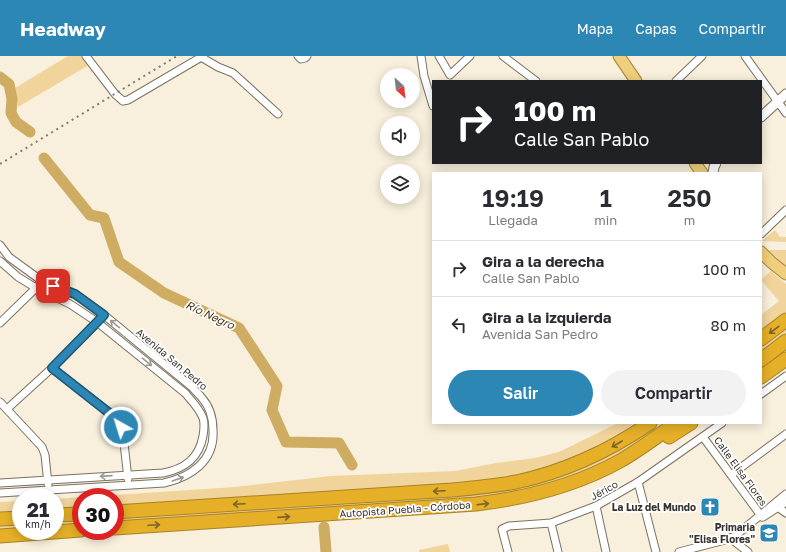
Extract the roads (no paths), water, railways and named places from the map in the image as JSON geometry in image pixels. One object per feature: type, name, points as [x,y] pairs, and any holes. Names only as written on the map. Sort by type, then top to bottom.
[{"type":"highway","points":[[762,338],[786,320]]},
{"type":"highway","points":[[762,359],[786,341]]},
{"type":"highway","points":[[762,376],[786,359]]},
{"type":"highway","name":"Autopista Puebla - Córdoba","points":[[124,511],[445,491],[497,485],[537,477],[588,458],[607,449],[648,424]]},
{"type":"highway","name":"Autopista Puebla - Córdoba","points":[[124,527],[499,502],[533,495],[597,473],[621,460],[675,424]]},
{"type":"highway","points":[[621,460],[654,446],[689,424]]},
{"type":"highway","points":[[0,519],[12,518]]},
{"type":"highway","points":[[0,536],[72,531]]},
{"type":"main road","points":[[619,56],[635,80]]},
{"type":"main road","points":[[762,253],[786,274]]},
{"type":"street","points":[[86,56],[120,99],[128,100],[202,56],[218,67],[233,73],[278,114]]},
{"type":"street","points":[[421,56],[424,76],[432,103]]},
{"type":"street","points":[[439,56],[450,75],[470,56]]},
{"type":"street","points":[[503,56],[535,80]]},
{"type":"street","points":[[677,80],[702,56]]},
{"type":"street","points":[[745,56],[786,113]]},
{"type":"street","points":[[762,116],[786,94]]},
{"type":"street","points":[[762,233],[786,210]]},
{"type":"street","name":"Avenida San Pedro","points":[[0,245],[9,257],[42,281],[75,294],[104,315],[192,387],[203,399],[213,420],[214,434],[210,451],[206,459],[193,472],[178,480],[64,489]]},
{"type":"street","name":"Avenida San Pedro","points":[[0,261],[18,277],[36,288],[70,304],[97,322],[185,393],[195,404],[203,420],[204,429],[200,448],[189,463],[175,470],[163,473],[128,474],[0,484]]},
{"type":"street","points":[[0,323],[42,281]]},
{"type":"street","points":[[7,409],[52,368],[104,315]]},
{"type":"street","points":[[52,368],[113,416],[121,427],[129,485]]},
{"type":"street","points":[[762,393],[786,376]]},
{"type":"street","points":[[0,402],[42,447],[45,455],[48,488]]},
{"type":"street","name":"Jérico","points":[[508,552],[502,529],[509,526],[551,523],[596,506],[638,482],[721,424]]},
{"type":"street","points":[[731,475],[786,434]]},
{"type":"street","name":"Calle Elisa Flores","points":[[704,437],[760,516]]},
{"type":"street","points":[[638,482],[656,552]]},
{"type":"street","name":"Avenida San Pedro","points":[[0,493],[12,492]]},
{"type":"street","points":[[775,506],[786,494]]},
{"type":"street","points":[[679,552],[730,538],[775,506],[786,502]]},
{"type":"street","points":[[596,506],[606,552]]},
{"type":"street","points":[[775,506],[786,513]]},
{"type":"street","points":[[551,523],[558,552]]},
{"type":"street","points":[[730,538],[748,552]]},
{"type":"waterway","name":"Río Negro","points":[[0,77],[9,84],[12,99],[11,113],[16,122],[30,132]]},
{"type":"waterway","name":"Río Negro","points":[[44,158],[90,215],[104,218],[119,262],[164,293],[239,328],[277,386],[272,410],[286,442],[339,443],[352,465]]},
{"type":"waterway","name":"Río Negro","points":[[324,527],[326,552]]},
{"type":"railway","points":[[0,164],[177,56]]},
{"type":"place","name":"La Luz del Mundo","points":[[710,507]]},
{"type":"place","name":"Primaria \"Elisa Flores\"","points":[[769,533]]}]
